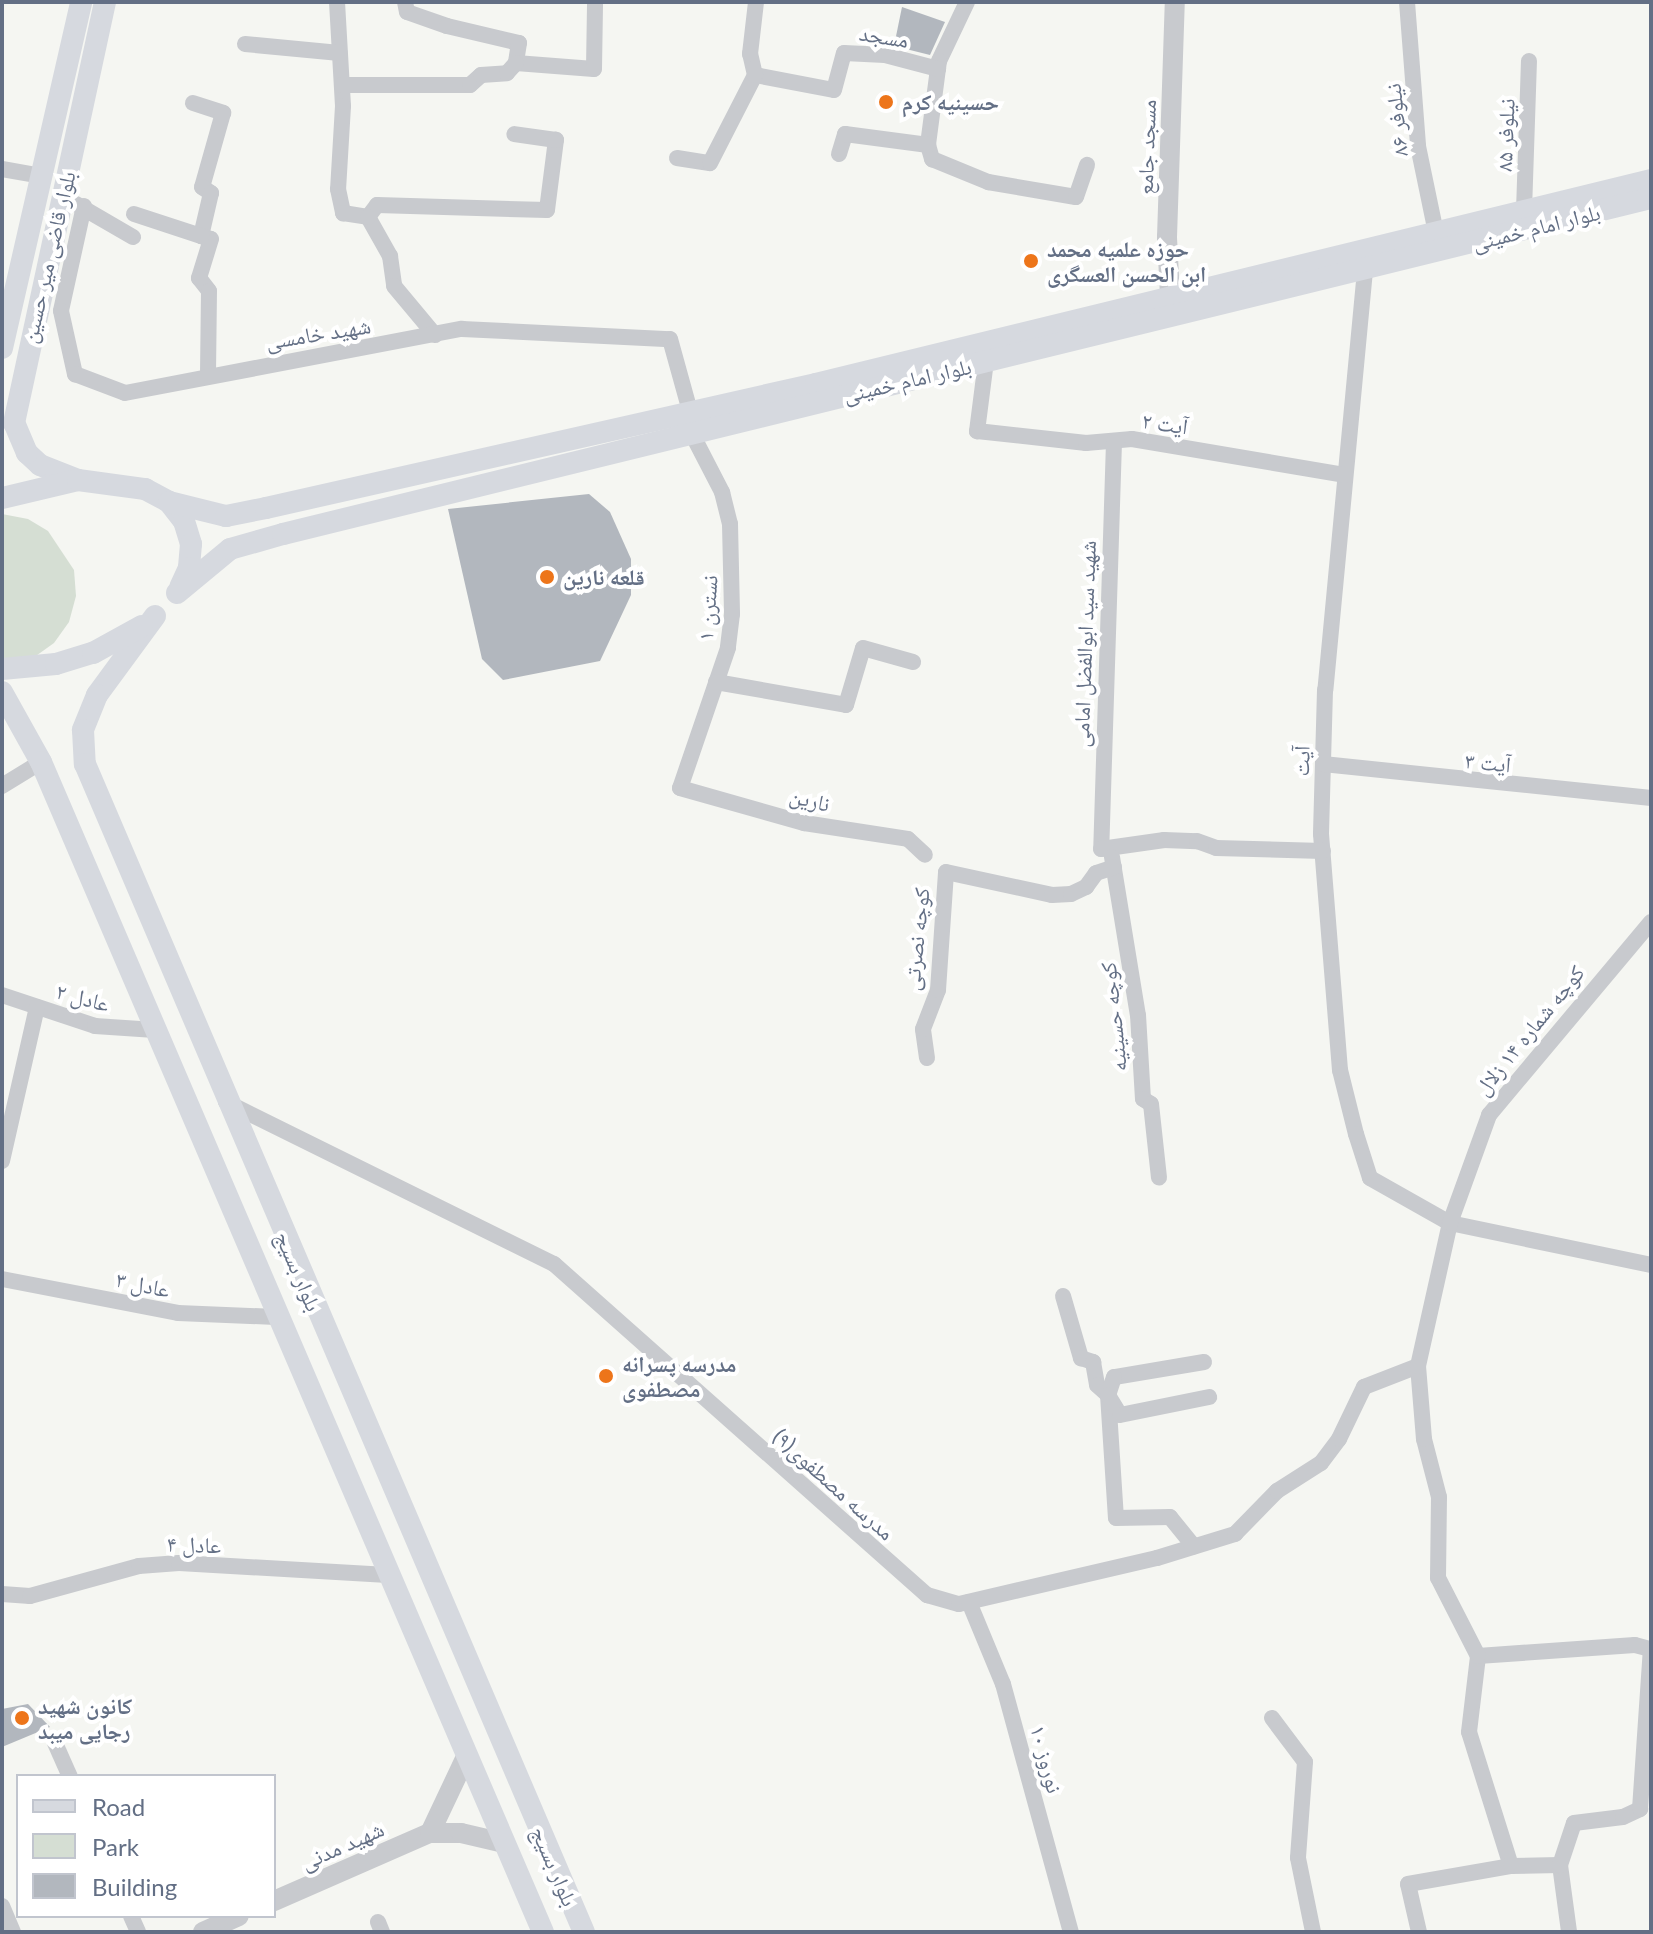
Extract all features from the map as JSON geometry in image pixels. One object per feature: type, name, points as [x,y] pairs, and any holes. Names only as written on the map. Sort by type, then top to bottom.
[{"type":"main road","name":"بلوار قاضی میر حسین","points":[[2,348],[81,2]]},
{"type":"main road","name":"بلوار قاضی میر حسین","points":[[78,480],[40,465],[27,453],[14,423],[105,2]]},
{"type":"main road","name":"بلوار امام خمینی","points":[[1366,260],[1436,233],[1651,180]]},
{"type":"main road","name":"بلوار امام خمینی","points":[[155,616],[177,593],[230,549],[691,422],[1172,305],[1651,198]]},
{"type":"main road","name":"بلوار امام خمینی","points":[[78,480],[145,489],[169,502],[226,516],[986,361],[1172,305]]},
{"type":"main road","points":[[2,498],[78,480]]},
{"type":"main road","points":[[169,502],[184,521],[191,544],[189,568],[177,593]]},
{"type":"main road","points":[[2,669],[56,664],[93,653],[155,616]]},
{"type":"main road","name":"بلوار بسیج","points":[[155,616],[97,695],[83,730],[85,764],[100,809],[584,1932]]},
{"type":"main road","name":"بلوار بسیج","points":[[2,692],[41,762],[465,1759],[543,1932]]},
{"type":"main road","points":[[66,820],[73,806],[87,802],[100,809]]},
{"type":"street","points":[[337,2],[342,85],[338,189],[343,213],[368,217]]},
{"type":"street","points":[[342,85],[470,85],[481,75],[507,73],[516,63],[519,43],[407,12],[405,2]]},
{"type":"street","points":[[516,63],[594,69],[595,2]]},
{"type":"street","points":[[677,158],[710,163],[755,75],[750,54],[756,2]]},
{"type":"street","points":[[967,2],[959,9],[938,69],[928,145],[932,159],[988,182],[1076,197],[1087,165]]},
{"type":"street","name":"مسجد جامع","points":[[1172,305],[1167,237],[1175,2]]},
{"type":"street","name":"نیلوفر ۸۶","points":[[1407,2],[1418,146],[1436,233]]},
{"type":"street","points":[[245,44],[340,53]]},
{"type":"street","name":"مسجد","points":[[755,75],[834,90],[844,53],[885,55],[938,69]]},
{"type":"street","name":"نیلوفر ۸۵","points":[[1524,211],[1529,61]]},
{"type":"street","points":[[193,103],[223,113],[202,187],[211,193],[201,236]]},
{"type":"street","points":[[368,217],[377,205],[547,210],[556,140],[514,134]]},
{"type":"street","points":[[839,154],[845,134],[928,145]]},
{"type":"street","points":[[2,169],[42,176]]},
{"type":"street","points":[[61,200],[84,206],[133,237]]},
{"type":"street","name":"شهید خامسی","points":[[84,206],[61,311],[75,374],[125,393],[208,374],[462,329],[670,339],[691,422]]},
{"type":"street","points":[[134,214],[211,239],[199,278],[209,291],[208,374]]},
{"type":"street","points":[[368,217],[390,256],[394,286],[435,335]]},
{"type":"street","name":"آیت","points":[[1366,260],[1344,475],[1323,764],[1323,851],[1340,1070],[1370,1178],[1450,1223],[1651,1265]]},
{"type":"street","name":"آیت ۲","points":[[986,361],[977,431],[1114,442],[1132,439],[1344,475]]},
{"type":"street","name":"نسترن ۱","points":[[680,788],[716,682],[732,614],[730,524],[722,492],[691,422]]},
{"type":"street","name":"شهید سید ابوالفضل امامی","points":[[1106,848],[1114,442]]},
{"type":"street","points":[[716,682],[846,705],[863,648],[913,662]]},
{"type":"street","points":[[2,786],[41,762]]},
{"type":"street","name":"آیت ۳","points":[[1323,764],[1651,798]]},
{"type":"street","name":"نارین","points":[[680,788],[804,823],[908,839],[925,855]]},
{"type":"street","points":[[1106,848],[1164,840],[1197,841],[1216,848],[1323,851]]},
{"type":"street","name":"کوچه حسینیه","points":[[1106,848],[1114,867],[1138,1015],[1143,1099],[1151,1104],[1159,1178]]},
{"type":"street","name":"کوچه نصرتی","points":[[927,1058],[923,1029],[938,990],[946,872],[1052,895],[1071,894],[1086,887],[1096,873],[1114,867]]},
{"type":"street","name":"کوچه شماره ۱۴ زلال","points":[[1478,1656],[1438,1578],[1439,1497],[1424,1439],[1418,1366],[1450,1223],[1489,1115],[1651,922]]},
{"type":"street","name":"عادل ۲","points":[[2,995],[95,1026],[155,1030]]},
{"type":"street","points":[[2,1161],[37,1007]]},
{"type":"street","name":"مدرسه مصطفوی(۹)","points":[[226,1102],[554,1264],[927,1595],[969,1602],[1194,1547],[1235,1534],[1277,1491],[1321,1463],[1339,1439],[1364,1387],[1418,1366]]},
{"type":"street","name":"عادل ۳","points":[[2,1279],[178,1313],[276,1317]]},
{"type":"street","points":[[1063,1296],[1081,1358],[1093,1362],[1097,1385],[1108,1395],[1120,1415],[1209,1397]]},
{"type":"street","points":[[1194,1547],[1170,1517],[1116,1518],[1108,1395],[1114,1377],[1204,1362]]},
{"type":"street","name":"عادل ۴","points":[[2,1594],[30,1596],[139,1566],[179,1563],[388,1575]]},
{"type":"street","name":"نوروز ۱۰","points":[[969,1602],[1003,1684],[1071,1932]]},
{"type":"street","points":[[1511,1866],[1469,1732],[1478,1656],[1635,1645],[1650,1649],[1640,1809],[1623,1817],[1574,1823],[1560,1865],[1569,1932]]},
{"type":"street","points":[[1272,1718],[1305,1762],[1298,1858],[1313,1932]]},
{"type":"street","points":[[55,1743],[69,1774]]},
{"type":"street","points":[[430,1833],[465,1759]]},
{"type":"street","name":"شهید مدنی","points":[[276,1900],[430,1833],[461,1833],[504,1843]]},
{"type":"street","points":[[1419,1932],[1408,1884],[1511,1866],[1560,1865]]},
{"type":"street","points":[[2,1906],[13,1932]]},
{"type":"street","points":[[203,1932],[234,1918]]},
{"type":"green space","points":[[2,514],[28,519],[48,531],[74,570],[76,596],[69,622],[54,643],[33,658],[2,664]]},
{"type":"building","points":[[902,7],[945,22],[930,55],[894,46]]},
{"type":"building","name":"قلعه نارین","points":[[589,494],[610,512],[631,559],[631,595],[600,661],[503,680],[482,659],[448,509]]},
{"type":"building","name":"کانون شهید رجایی میبد","points":[[28,1704],[50,1727],[2,1747],[2,1709]]},
{"type":"place","name":"حسینیه کرم","points":[[886,102]]},
{"type":"place","name":"حوزه علمیه محمد ابن الحسن العسگری","points":[[1031,261]]},
{"type":"place","name":"قلعه نارین","points":[[547,577]]},
{"type":"place","name":"مدرسه پسرانه مصطفوی","points":[[606,1376]]},
{"type":"place","name":"کانون شهید رجایی میبد","points":[[22,1718]]}]
